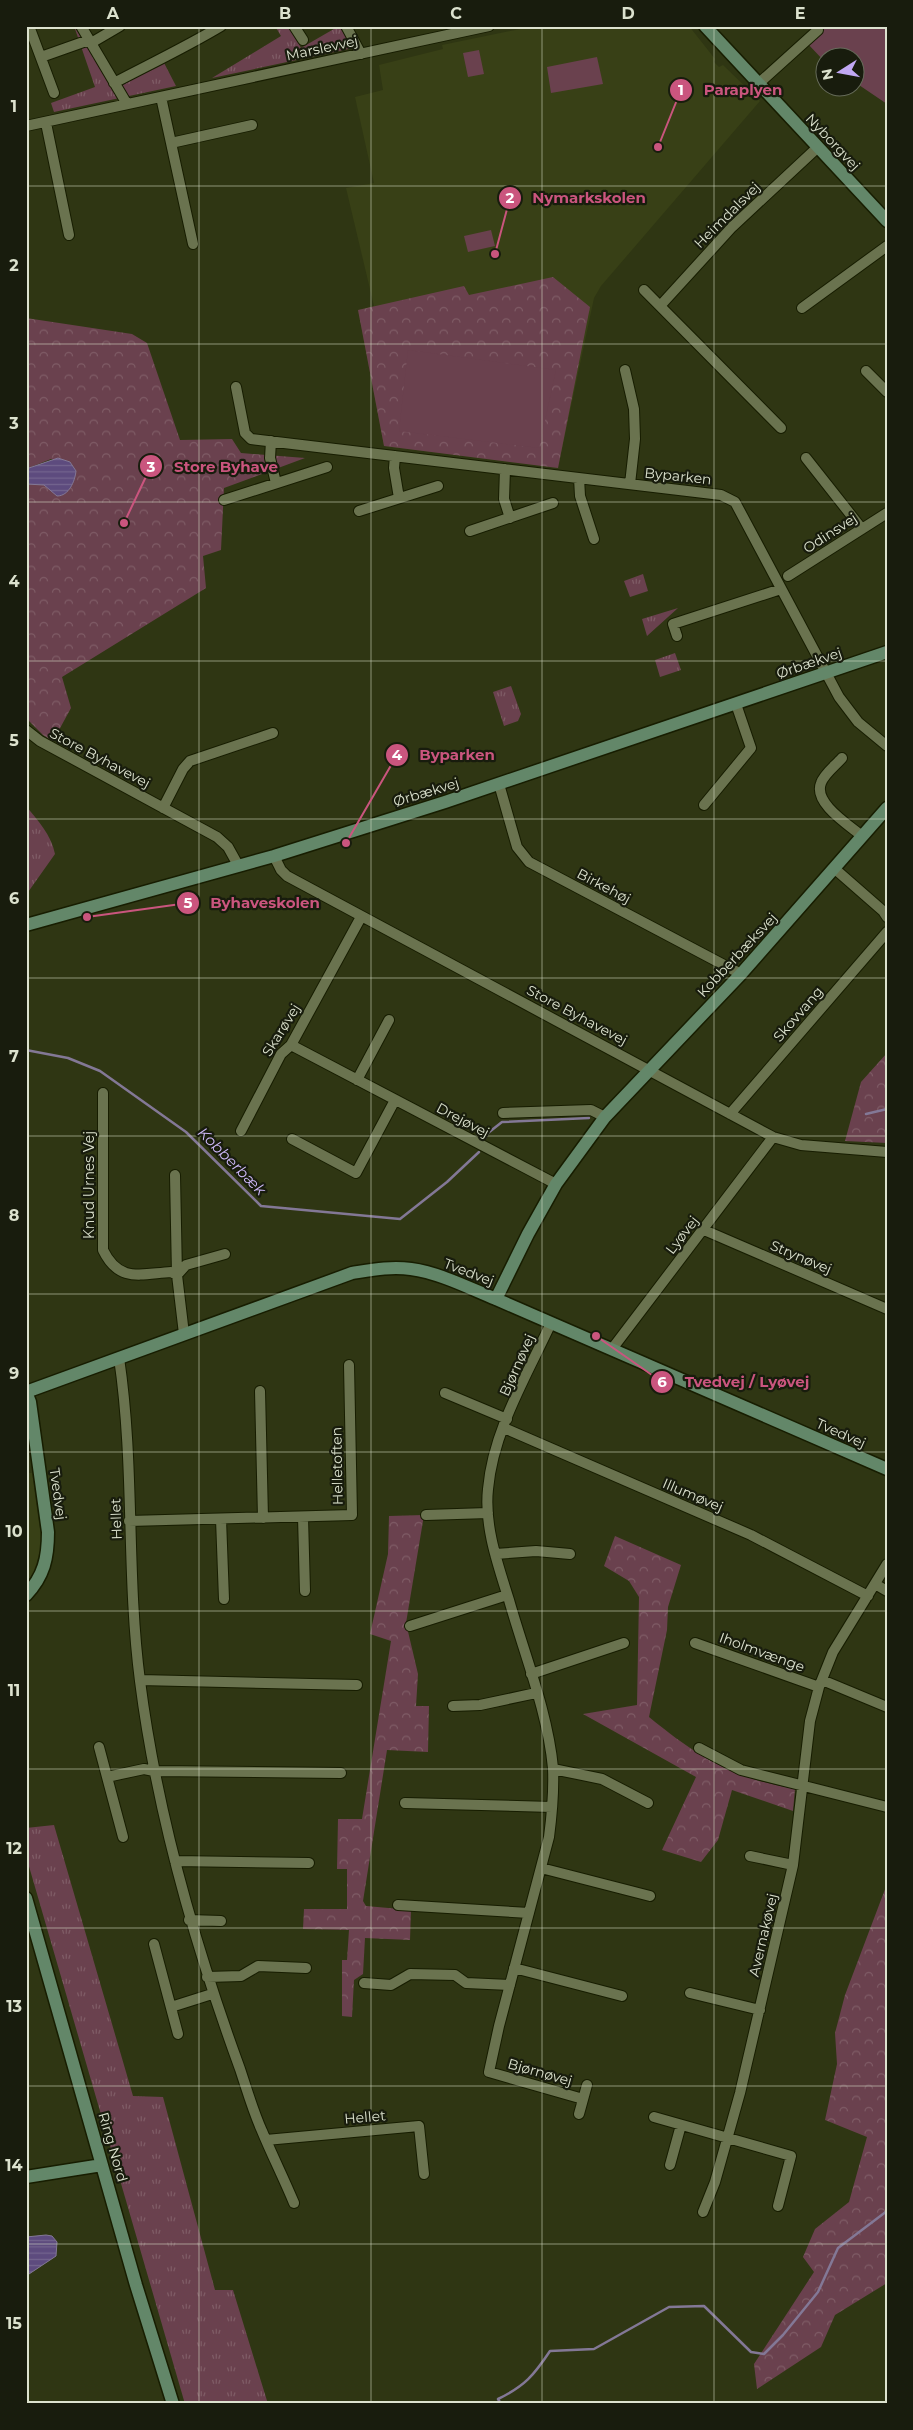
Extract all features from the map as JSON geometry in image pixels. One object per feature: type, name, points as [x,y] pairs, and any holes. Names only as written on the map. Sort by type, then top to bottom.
[{"type":"street","points":[[29,26],[54,93]]},
{"type":"street","points":[[81,26],[127,104]]},
{"type":"street","points":[[41,57],[90,42],[120,26]]},
{"type":"street","points":[[114,83],[168,53],[184,48],[221,26]]},
{"type":"street","points":[[294,26],[303,40]]},
{"type":"street","points":[[346,26],[361,54]]},
{"type":"street","name":"Marslevvej","points":[[26,126],[489,26]]},
{"type":"street","name":"Nyborgvej","points":[[705,26],[887,220]]},
{"type":"street","points":[[758,84],[818,30]]},
{"type":"street","points":[[161,97],[193,244]]},
{"type":"street","points":[[46,123],[68,235]]},
{"type":"street","points":[[171,143],[252,125]]},
{"type":"street","name":"Heimdalsvej","points":[[660,306],[732,227],[818,147]]},
{"type":"street","points":[[802,308],[887,246]]},
{"type":"street","points":[[644,290],[781,428]]},
{"type":"street","points":[[625,370],[634,409],[635,439],[630,484]]},
{"type":"street","points":[[866,371],[887,392]]},
{"type":"street","name":"Byparken","points":[[236,386],[245,433],[251,439],[721,495],[736,502],[839,697],[858,722],[887,746]]},
{"type":"street","points":[[271,442],[270,458],[276,483]]},
{"type":"street","points":[[395,456],[394,468],[399,498]]},
{"type":"street","points":[[806,458],[862,529]]},
{"type":"street","points":[[224,500],[327,467]]},
{"type":"street","points":[[505,469],[504,499],[510,518]]},
{"type":"street","points":[[579,478],[580,496],[594,539]]},
{"type":"street","points":[[359,511],[438,486]]},
{"type":"street","points":[[470,531],[553,503]]},
{"type":"street","name":"Odinsvej","points":[[788,576],[887,513]]},
{"type":"street","points":[[677,636],[673,624],[781,589]]},
{"type":"street","name":"Ørbækvej","points":[[26,925],[154,891],[274,856],[499,784],[887,652]]},
{"type":"street","points":[[704,805],[751,748],[736,704]]},
{"type":"street","name":"Store Byhavevej","points":[[26,730],[40,741],[217,837],[228,847],[238,865]]},
{"type":"street","points":[[163,808],[183,769],[190,762],[273,734]]},
{"type":"street","points":[[842,758],[821,782],[820,793],[822,802],[862,836]]},
{"type":"street","name":"Birkehøj","points":[[499,784],[517,847],[529,862],[742,974]]},
{"type":"street","name":"Kobberbæksvej","points":[[496,1299],[528,1234],[556,1184],[605,1117],[742,974],[835,870],[887,808]]},
{"type":"street","name":"Store Byhavevej","points":[[274,856],[281,870],[287,876],[773,1137],[802,1145],[887,1152]]},
{"type":"street","points":[[835,870],[883,911],[887,917]]},
{"type":"street","name":"Skarøvej","points":[[241,1131],[281,1054],[291,1045],[361,917]]},
{"type":"street","name":"Skovvang","points":[[730,1114],[887,932]]},
{"type":"street","points":[[357,1080],[389,1020]]},
{"type":"street","name":"Drejøvej","points":[[291,1045],[556,1184]]},
{"type":"street","name":"Knud Urnes Vej","points":[[103,1093],[103,1250],[108,1262],[120,1272],[131,1274],[171,1272],[177,1274]]},
{"type":"street","points":[[292,1139],[356,1173],[395,1100]]},
{"type":"street","points":[[503,1114],[591,1110],[605,1117]]},
{"type":"street","name":"Lyøvej","points":[[612,1349],[773,1137]]},
{"type":"street","points":[[175,1175],[177,1274],[184,1334]]},
{"type":"street","name":"Strynøvej","points":[[704,1230],[887,1309]]},
{"type":"street","points":[[177,1274],[186,1265],[225,1254]]},
{"type":"street","name":"Tvedvej","points":[[26,1596],[42,1574],[48,1549],[48,1532],[32,1412],[26,1392],[352,1273],[380,1268],[411,1269],[442,1277],[887,1469]]},
{"type":"street","name":"Bjørnøvej","points":[[551,1323],[506,1423],[491,1465],[488,1490],[488,1514],[495,1554],[536,1692],[548,1737],[553,1769],[549,1836],[489,2072],[583,2099]]},
{"type":"street","name":"Hellet","points":[[119,1358],[126,1401],[132,1607],[140,1680],[154,1771],[189,1920],[206,1977],[266,2140],[294,2203]]},
{"type":"street","name":"Helletoften","points":[[129,1521],[352,1516],[348,1365]]},
{"type":"street","points":[[260,1391],[263,1518]]},
{"type":"street","name":"Bjørnøvej","points":[[445,1393],[506,1423]]},
{"type":"street","name":"Illumøvej","points":[[506,1423],[751,1535],[868,1596]]},
{"type":"street","points":[[426,1515],[488,1514]]},
{"type":"street","points":[[303,1517],[305,1592]]},
{"type":"street","points":[[221,1519],[224,1599]]},
{"type":"street","points":[[495,1554],[536,1551],[570,1554]]},
{"type":"street","name":"Avernakøvej","points":[[703,2212],[715,2182],[728,2138],[793,1865],[810,1721],[820,1684],[833,1652],[887,1564]]},
{"type":"street","points":[[875,1584],[887,1591]]},
{"type":"street","points":[[410,1626],[507,1595]]},
{"type":"street","points":[[531,1674],[624,1643]]},
{"type":"street","name":"Iholmvænge","points":[[695,1643],[820,1684]]},
{"type":"street","points":[[140,1680],[357,1685]]},
{"type":"street","points":[[820,1684],[887,1707]]},
{"type":"street","points":[[452,1706],[480,1705],[536,1692]]},
{"type":"street","points":[[99,1747],[123,1837]]},
{"type":"street","points":[[699,1748],[741,1770],[887,1807]]},
{"type":"street","points":[[107,1777],[144,1769],[154,1771],[341,1773]]},
{"type":"street","points":[[553,1769],[602,1779],[648,1802]]},
{"type":"street","points":[[405,1803],[552,1807]]},
{"type":"street","points":[[750,1856],[793,1865]]},
{"type":"street","points":[[175,1861],[309,1863]]},
{"type":"street","points":[[541,1868],[650,1896]]},
{"type":"street","name":"Ring Nord","points":[[26,1898],[102,2165],[173,2404]]},
{"type":"street","points":[[398,1905],[529,1913]]},
{"type":"street","points":[[189,1920],[221,1921]]},
{"type":"street","points":[[154,1944],[178,2034]]},
{"type":"street","points":[[206,1977],[241,1976],[258,1966],[306,1968]]},
{"type":"street","points":[[514,1968],[622,1996]]},
{"type":"street","points":[[364,1983],[391,1985],[410,1974],[454,1975],[466,1983],[510,1985]]},
{"type":"street","points":[[690,1993],[760,2010]]},
{"type":"street","points":[[171,2007],[212,1994]]},
{"type":"street","name":"Bjørnøvej","points":[[579,2114],[587,2085]]},
{"type":"street","points":[[654,2117],[791,2156],[778,2206]]},
{"type":"street","points":[[670,2166],[682,2125]]},
{"type":"street","name":"Hellet","points":[[266,2140],[419,2126],[424,2174]]},
{"type":"street","points":[[26,2177],[102,2165]]},
{"type":"shaded area","points":[[535,26],[689,26],[715,59],[714,62],[719,67],[723,65],[760,101],[601,286],[594,298],[558,468],[384,446],[358,310],[374,306],[346,188],[374,183],[355,97],[383,90],[379,65],[443,49],[442,45]]},
{"type":"shaded area","points":[[58,458],[70,462],[76,471],[73,483],[65,494],[57,496],[44,485],[26,484],[26,469]]},
{"type":"shaded area","points":[[26,1473],[32,1473],[42,1544],[34,1572],[26,1583]]},
{"type":"shaded area","points":[[52,2236],[57,2242],[56,2256],[26,2276],[26,2237]]},
{"type":"green space","points":[[74,26],[111,86],[162,59],[176,86],[54,112],[51,103],[95,87]]},
{"type":"green space","points":[[275,26],[289,26],[301,48],[339,26],[353,48],[212,78],[281,36]]},
{"type":"green space","points":[[826,26],[887,26],[887,104],[866,90],[866,48],[816,48],[816,52],[807,43]]},
{"type":"green space","points":[[479,50],[484,74],[468,77],[463,53]]},
{"type":"green space","points":[[597,57],[603,84],[551,93],[547,67]]},
{"type":"green space","points":[[491,230],[495,246],[468,252],[464,236]]},
{"type":"green space","points":[[553,277],[590,307],[558,468],[384,446],[358,310],[464,286],[469,295]]},
{"type":"green space","points":[[26,318],[132,334],[147,343],[180,440],[232,439],[241,453],[305,458],[224,488],[221,550],[203,556],[206,588],[62,677],[71,708],[53,741],[43,735],[26,718],[26,484],[44,485],[76,471],[70,462],[51,459],[26,469]]},
{"type":"green space","points":[[408,350],[556,370],[539,448],[399,431]]},
{"type":"green space","points":[[643,574],[648,591],[630,597],[624,581]]},
{"type":"green space","points":[[678,608],[647,636],[642,619]]},
{"type":"green space","points":[[675,653],[681,670],[660,677],[655,660]]},
{"type":"green space","points":[[511,686],[521,714],[518,721],[504,726],[493,692]]},
{"type":"green space","points":[[26,806],[47,834],[55,854],[26,895]]},
{"type":"green space","points":[[887,1053],[887,1143],[845,1141],[861,1082]]},
{"type":"green space","points":[[424,1515],[406,1623],[418,1674],[416,1706],[429,1706],[428,1752],[387,1750],[363,1901],[366,1906],[411,1910],[410,1940],[365,1938],[363,1974],[354,1980],[352,2017],[342,2016],[342,1960],[347,1960],[349,1930],[303,1929],[304,1909],[347,1909],[347,1869],[337,1869],[338,1819],[362,1819],[391,1641],[370,1634],[388,1554],[389,1516]]},
{"type":"green space","points":[[615,1536],[681,1565],[668,1607],[667,1630],[649,1717],[684,1744],[717,1764],[752,1779],[795,1789],[793,1811],[732,1790],[718,1840],[701,1862],[662,1850],[696,1777],[583,1714],[637,1705],[639,1597],[629,1581],[604,1566]]},
{"type":"green space","points":[[54,1825],[133,2096],[163,2097],[215,2290],[233,2290],[268,2404],[185,2404],[26,1856],[26,1828]]},
{"type":"green space","points":[[887,1884],[887,2283],[835,2315],[821,2347],[757,2389],[754,2364],[814,2272],[803,2257],[815,2229],[849,2202],[867,2137],[825,2120],[837,2064],[835,2033],[845,1995]]},
{"type":"waterway","name":"Kobberbæk","points":[[26,1050],[68,1058],[100,1071],[186,1132],[261,1206],[400,1219],[447,1182],[479,1152]]},
{"type":"waterway","name":"Kobberbæk","points":[[866,1114],[887,1109]]},
{"type":"waterway","name":"Kobberbæk","points":[[485,1138],[488,1133],[502,1122],[589,1118]]},
{"type":"waterway","points":[[501,2404],[498,2399],[528,2379],[550,2351],[594,2349],[669,2307],[704,2306],[751,2352],[764,2354],[783,2335],[818,2292],[838,2248],[887,2211]]},
{"type":"place","name":"Paraplyen","points":[[658,147]]},
{"type":"place","name":"Nymarkskolen","points":[[495,254]]},
{"type":"place","name":"Store Byhave","points":[[124,523]]},
{"type":"place","name":"Byparken","points":[[346,843]]},
{"type":"place","name":"Byhaveskolen","points":[[87,917]]},
{"type":"place","name":"Tvedvej / Lyøvej","points":[[596,1336]]}]
